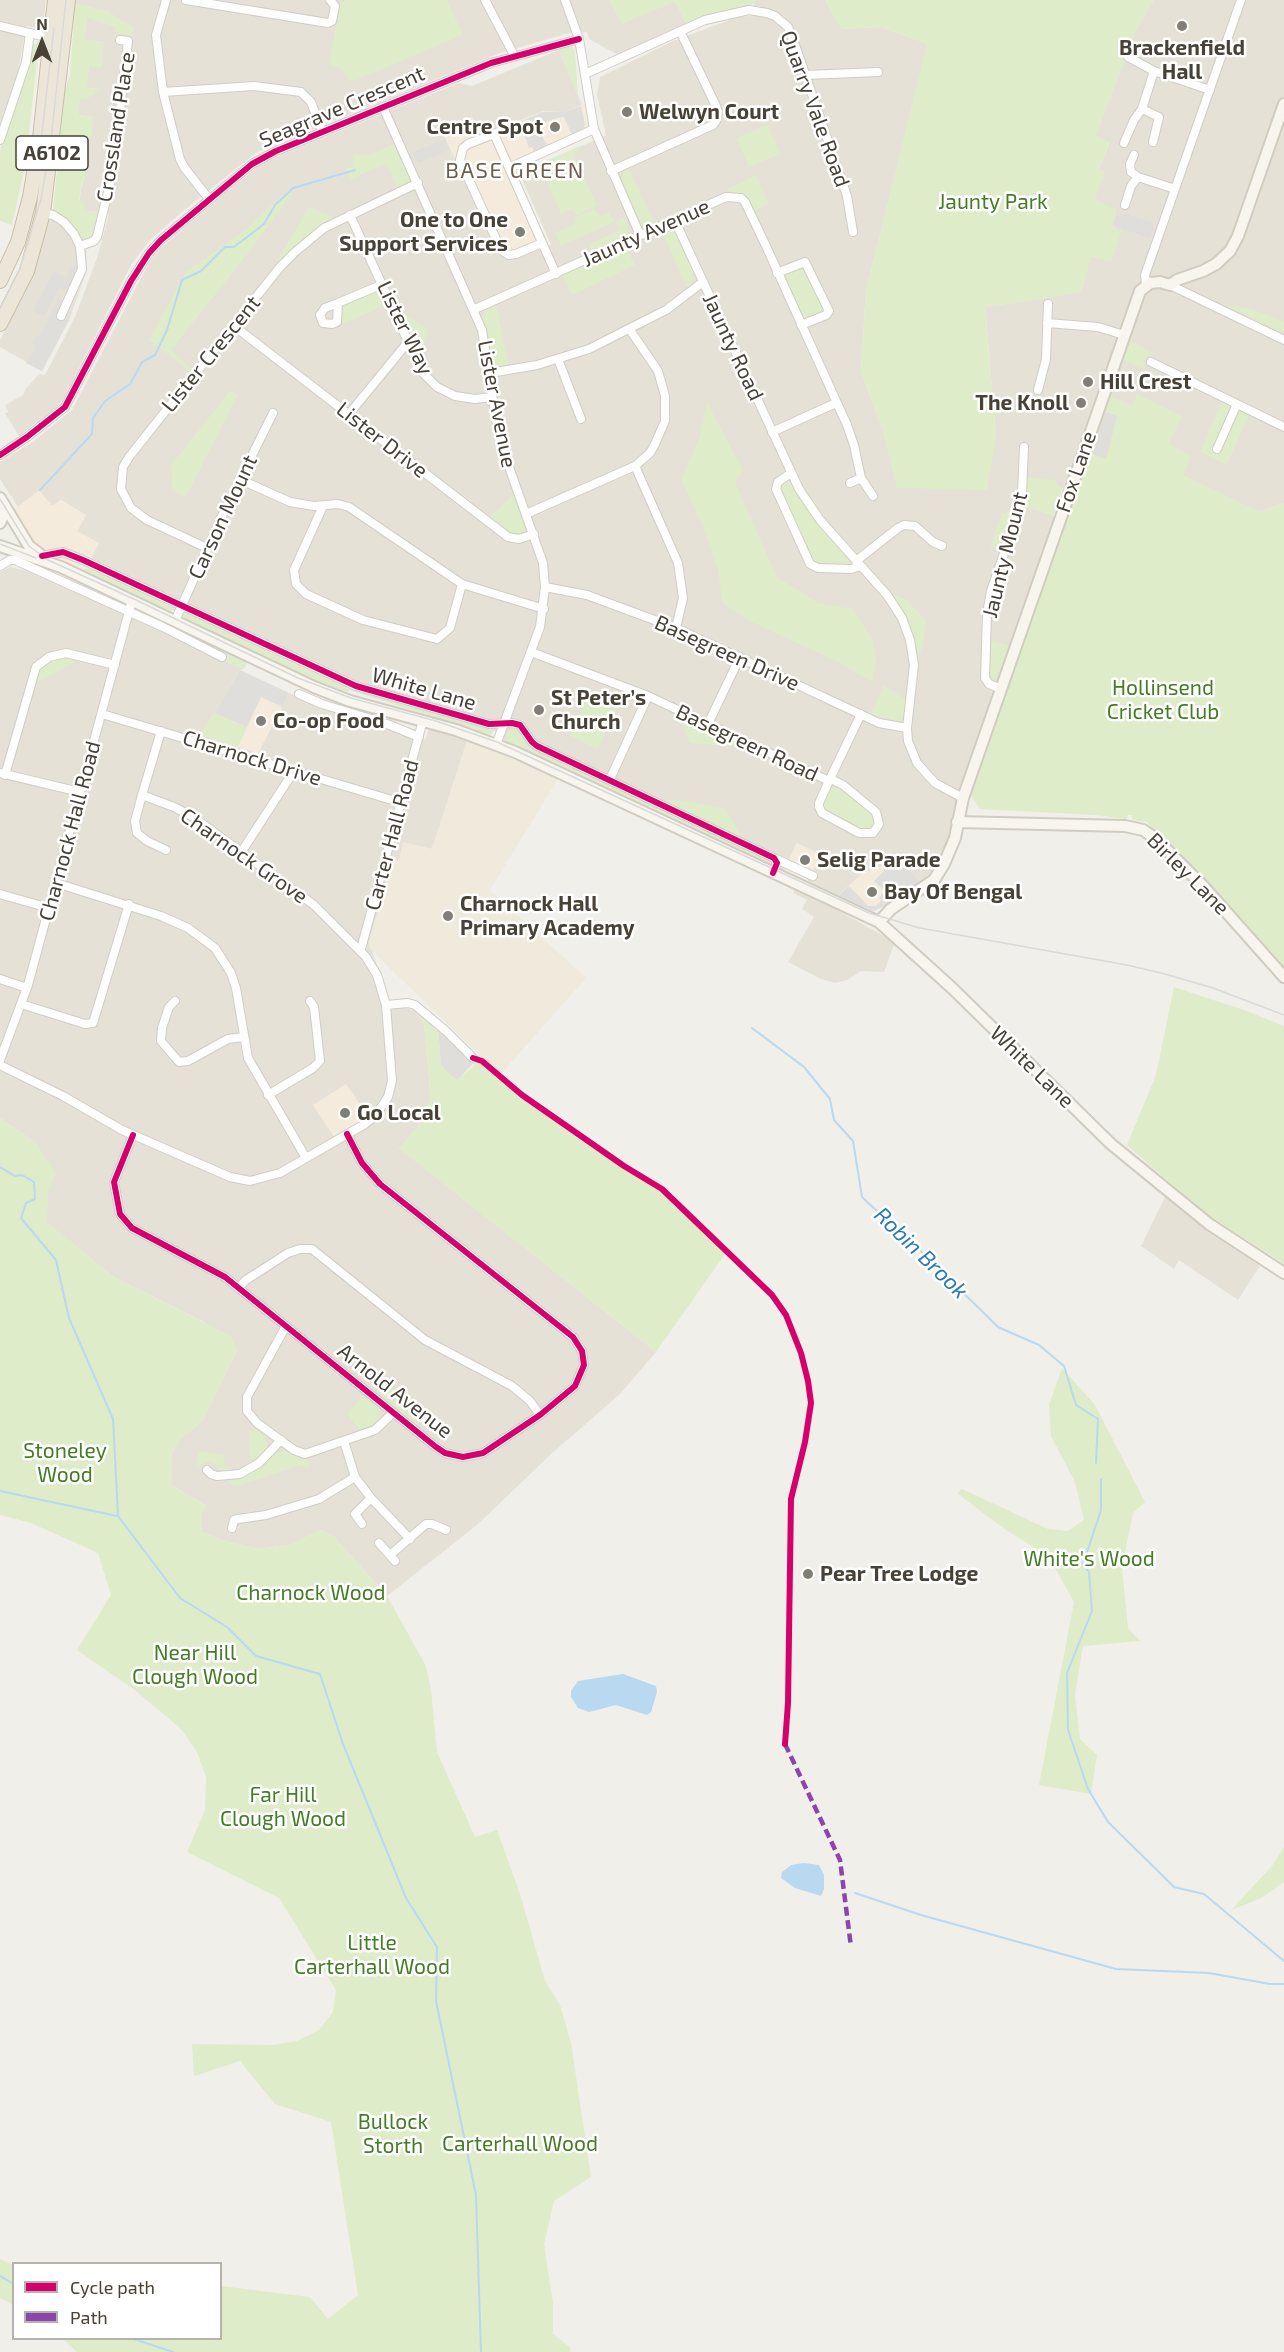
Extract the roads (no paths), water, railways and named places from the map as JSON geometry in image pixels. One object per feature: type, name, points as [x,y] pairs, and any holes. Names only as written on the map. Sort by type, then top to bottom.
[{"type":"highway","name":"A6102","points":[[0,281],[18,242],[30,197],[40,138],[55,0]]},
{"type":"highway","name":"A6102","points":[[0,324],[27,271],[44,213],[68,0]]},
{"type":"main road","points":[[1146,284],[1160,282],[1170,285],[1177,280],[1203,271],[1216,264],[1234,245],[1284,104]]},
{"type":"main road","name":"Fox Lane","points":[[879,922],[891,909],[934,880],[950,851],[963,798],[1124,334],[1140,291],[1146,284]]},
{"type":"main road","points":[[0,523],[4,514],[2,502]]},
{"type":"main road","points":[[2,502],[29,546],[61,567]]},
{"type":"main road","name":"White Lane","points":[[0,546],[61,567],[314,687],[350,701],[423,720],[496,745],[879,922],[952,988],[1018,1055],[1128,1158],[1209,1224],[1284,1273]]},
{"type":"main road","name":"Birley Lane","points":[[957,822],[1125,826],[1143,830],[1155,838],[1204,887],[1284,977]]},
{"type":"street","points":[[166,0],[156,35],[163,93],[180,159],[209,198]]},
{"type":"street","points":[[186,0],[330,23],[335,6],[330,0]]},
{"type":"street","points":[[485,0],[514,55]]},
{"type":"street","points":[[565,0],[579,39],[594,129],[640,235]]},
{"type":"street","name":"Fox Lane","points":[[1146,284],[1145,275],[1241,0]]},
{"type":"street","name":"Quarry Vale Road","points":[[585,74],[680,31],[733,12],[749,10],[767,13],[782,21],[788,27],[806,75],[847,196],[853,232]]},
{"type":"street","points":[[0,26],[51,38]]},
{"type":"street","points":[[611,171],[716,122],[718,112],[680,31]]},
{"type":"street","points":[[0,140],[26,62],[30,33]]},
{"type":"street","name":"Seagrave Crescent","points":[[0,454],[27,437],[65,407],[131,281],[149,253],[209,198],[264,156],[514,55],[579,39]]},
{"type":"street","name":"Crossland Place","points":[[80,246],[94,241],[97,237],[113,171],[129,41],[120,40]]},
{"type":"street","points":[[1128,57],[1154,71],[1210,90]]},
{"type":"street","points":[[1124,143],[1134,120],[1142,109],[1154,71]]},
{"type":"street","points":[[806,75],[878,72]]},
{"type":"street","points":[[163,93],[254,86],[301,92],[311,102],[322,131]]},
{"type":"street","name":"Lister Avenue","points":[[383,107],[475,309],[482,330],[503,450],[543,563],[544,609],[531,652],[496,745]]},
{"type":"street","points":[[1142,109],[1159,117],[1153,142]]},
{"type":"street","points":[[513,126],[468,144],[460,154],[460,160],[501,250],[509,255],[542,243]]},
{"type":"street","points":[[509,168],[594,129]]},
{"type":"street","points":[[494,134],[556,273]]},
{"type":"street","points":[[1134,155],[1129,169],[1138,177],[1175,189]]},
{"type":"street","points":[[1125,205],[1131,186],[1138,177]]},
{"type":"street","name":"Lister Crescent","points":[[207,548],[140,516],[131,508],[124,496],[121,477],[129,457],[280,267],[295,252],[324,228],[418,183]]},
{"type":"street","name":"Jaunty Avenue","points":[[475,309],[726,197],[741,198],[750,212],[851,435],[861,478],[873,496]]},
{"type":"street","points":[[44,213],[57,217],[68,226],[80,246],[82,269],[61,316]]},
{"type":"street","name":"Lister Way","points":[[350,215],[422,372],[436,387],[464,398],[492,397]]},
{"type":"street","name":"Jaunty Road","points":[[675,221],[791,473],[808,505],[892,600],[902,618],[910,640],[914,677],[906,728],[912,752],[925,774],[947,791],[963,798]]},
{"type":"street","points":[[777,273],[805,262],[825,301],[828,313],[801,325]]},
{"type":"street","points":[[490,373],[510,371],[589,349],[666,310],[703,282]]},
{"type":"street","points":[[338,303],[383,284]]},
{"type":"street","points":[[1170,285],[1284,340]]},
{"type":"street","points":[[1038,390],[1046,359],[1048,303]]},
{"type":"street","points":[[1047,323],[1098,327],[1124,334]]},
{"type":"street","name":"Lister Drive","points":[[234,326],[508,537],[519,539],[534,534]]},
{"type":"street","points":[[526,514],[635,466],[655,444],[665,421],[666,408],[662,383],[658,371],[630,330]]},
{"type":"street","points":[[349,414],[408,342]]},
{"type":"street","points":[[558,359],[581,419]]},
{"type":"street","points":[[1151,362],[1284,427]]},
{"type":"street","points":[[772,432],[836,403]]},
{"type":"street","points":[[1217,449],[1237,404]]},
{"type":"street","name":"Carson Mount","points":[[175,621],[239,479],[273,413]]},
{"type":"street","name":"Jaunty Mount","points":[[1001,689],[989,684],[984,678],[987,614],[991,591],[1016,519],[1022,493],[1024,447]]},
{"type":"street","points":[[635,466],[681,574],[682,608],[676,628]]},
{"type":"street","points":[[791,473],[778,482],[776,489],[810,564],[818,568],[851,569],[904,525],[915,526],[933,542],[942,546]]},
{"type":"street","points":[[850,483],[861,478]]},
{"type":"street","points":[[239,479],[290,502],[323,506],[338,504],[349,507],[462,584],[544,609]]},
{"type":"street","points":[[323,506],[294,570],[296,584],[306,594],[363,620],[437,639],[450,628],[462,584]]},
{"type":"street","name":"White Lane","points":[[42,556],[63,552],[356,686],[489,724],[520,725],[537,746],[813,876]]},
{"type":"street","points":[[0,566],[10,560],[15,560],[222,657]]},
{"type":"street","name":"Basegreen Drive","points":[[545,587],[593,597],[676,628],[879,723],[906,728]]},
{"type":"street","name":"Charnock Hall Road","points":[[0,1060],[27,988],[132,600]]},
{"type":"street","name":"Basegreen Road","points":[[531,652],[648,696],[830,780],[843,785],[876,812],[879,824],[873,832],[859,833],[820,811],[819,803],[830,780],[861,714]]},
{"type":"street","points":[[80,792],[3,774],[36,667],[49,657],[66,653],[115,665]]},
{"type":"street","points":[[708,724],[740,657]]},
{"type":"street","name":"White Lane","points":[[299,694],[419,737]]},
{"type":"street","points":[[610,779],[648,696]]},
{"type":"street","name":"Charnock Drive","points":[[102,714],[402,803]]},
{"type":"street","name":"Carter Hall Road","points":[[361,950],[423,720]]},
{"type":"street","points":[[161,731],[135,821],[138,833],[147,842],[166,850]]},
{"type":"street","points":[[240,854],[294,771]]},
{"type":"street","name":"Charnock Grove","points":[[0,1065],[63,1096],[133,1135],[240,1180],[259,1180],[271,1177],[347,1134],[375,1116],[382,1107],[391,1089],[386,1005],[377,975],[361,950],[314,905],[240,854],[193,817],[142,795]]},
{"type":"street","points":[[773,873],[777,863],[774,858]]},
{"type":"street","points":[[56,883],[129,904],[188,928],[214,948],[231,973],[236,988],[248,1058],[306,1158]]},
{"type":"street","points":[[0,894],[49,908]]},
{"type":"street","points":[[21,1004],[85,1024],[93,1023],[129,904]]},
{"type":"street","points":[[0,979],[27,988]]},
{"type":"street","points":[[268,1095],[313,1068],[320,1060],[321,1049],[314,1007],[310,1000]]},
{"type":"street","points":[[175,1001],[169,1007],[162,1028],[161,1041],[178,1062],[188,1061],[228,1039],[244,1037]]},
{"type":"street","points":[[386,1005],[408,1002],[415,1005],[473,1058]]},
{"type":"street","name":"Arnold Avenue","points":[[133,1135],[114,1182],[116,1204],[124,1221],[142,1234],[215,1271],[238,1287],[445,1453],[463,1457],[483,1453],[540,1415],[567,1393],[579,1381],[584,1357],[578,1343],[380,1184],[362,1162],[347,1134]]},
{"type":"street","points":[[238,1287],[288,1253],[300,1249],[312,1249],[425,1340],[512,1386],[530,1401],[540,1415]]},
{"type":"street","points":[[286,1326],[275,1342],[245,1402],[247,1412],[252,1419],[294,1450],[305,1454],[375,1430],[393,1413]]},
{"type":"street","points":[[207,1470],[210,1474],[217,1476],[240,1474],[260,1463],[281,1440]]},
{"type":"street","points":[[344,1441],[355,1477],[371,1498],[410,1539]]},
{"type":"street","points":[[232,1528],[234,1520],[266,1515],[319,1499],[355,1477]]},
{"type":"street","points":[[362,1524],[355,1516],[356,1511],[371,1498]]},
{"type":"street","points":[[379,1543],[393,1558],[428,1523],[446,1530]]},
{"type":"water","points":[[623,1674],[656,1686],[657,1692],[651,1712],[647,1715],[616,1705],[589,1712],[578,1708],[571,1697],[571,1691],[578,1681]]},
{"type":"water","points":[[804,1863],[819,1865],[824,1875],[824,1889],[821,1896],[795,1888],[781,1878],[782,1872],[791,1865]]},
{"type":"waterway","points":[[40,490],[92,434],[93,418],[105,401],[130,384],[142,362],[155,355],[167,330],[182,280],[201,271],[225,247],[234,247],[264,224],[275,205],[293,188],[355,170]]},
{"type":"waterway","name":"Robin Brook","points":[[752,1028],[804,1067],[830,1099],[834,1120],[853,1141],[862,1197],[878,1212],[904,1229],[931,1264],[998,1327],[1039,1345],[1064,1366],[1076,1405],[1098,1419],[1096,1463]]},
{"type":"waterway","points":[[0,1167],[15,1176],[22,1175],[34,1182],[35,1199],[26,1203],[21,1218],[56,1260],[69,1318],[113,1419],[118,1516],[180,1598],[227,1627],[256,1656],[320,1674],[343,1744],[406,1898],[437,1947],[436,2001],[476,2195],[481,2352]]},
{"type":"waterway","name":"Robin Brook","points":[[1101,1479],[1101,1510],[1083,1564],[1089,1572],[1092,1611],[1067,1673],[1068,1730],[1088,1789],[1108,1822],[1174,1887],[1204,1894],[1284,1961]]},
{"type":"waterway","points":[[0,1491],[117,1516]]},
{"type":"waterway","points":[[855,1893],[921,1915],[1116,1969],[1209,1973],[1270,1984],[1284,1984]]},
{"type":"waterway","points":[[0,2276],[12,2283]]},
{"type":"waterway","points":[[137,2340],[173,2352]]},
{"type":"tram line","points":[[0,309],[20,269],[41,199],[51,140],[66,0]]},
{"type":"tram line","points":[[39,159],[54,28]]},
{"type":"tram line","points":[[0,499],[29,546],[48,560],[298,678],[351,698],[436,721],[497,742],[869,913],[920,928],[1127,965],[1165,974],[1213,988],[1284,1015]]},
{"type":"tram line","points":[[0,544],[36,558]]},
{"type":"place","name":"Brackenfield Hall","points":[[1182,26]]},
{"type":"place","name":"Welwyn Court","points":[[627,112]]},
{"type":"place","name":"Centre Spot","points":[[555,127]]},
{"type":"place","name":"One to One Support Services","points":[[520,232]]},
{"type":"place","name":"Hill Crest","points":[[1088,382]]},
{"type":"place","name":"The Knoll","points":[[1081,403]]},
{"type":"place","name":"St Peter’s Church","points":[[539,710]]},
{"type":"place","name":"Co-op Food","points":[[261,721]]},
{"type":"place","name":"Selig Parade","points":[[805,860]]},
{"type":"place","name":"Bay Of Bengal","points":[[872,892]]},
{"type":"place","name":"Charnock Hall Primary Academy","points":[[448,916]]},
{"type":"place","name":"Go Local","points":[[345,1113]]},
{"type":"place","name":"Pear Tree Lodge","points":[[808,1574]]},
{"type":"district","name":"BASE GREEN","points":[[515,171]]},
{"type":"park label","name":"Jaunty Park","points":[[993,202]]},
{"type":"park label","name":"Hollinsend Cricket Club","points":[[1163,700]]},
{"type":"park label","name":"Stoneley Wood","points":[[65,1463]]},
{"type":"park label","name":"White's Wood","points":[[1089,1559]]},
{"type":"park label","name":"Charnock Wood","points":[[311,1593]]},
{"type":"park label","name":"Near Hill Clough Wood","points":[[195,1665]]},
{"type":"park label","name":"Far Hill Clough Wood","points":[[283,1807]]},
{"type":"park label","name":"Little Carterhall Wood","points":[[372,1955]]},
{"type":"park label","name":"Bullock Storth","points":[[393,2134]]},
{"type":"park label","name":"Carterhall Wood","points":[[520,2144]]}]
